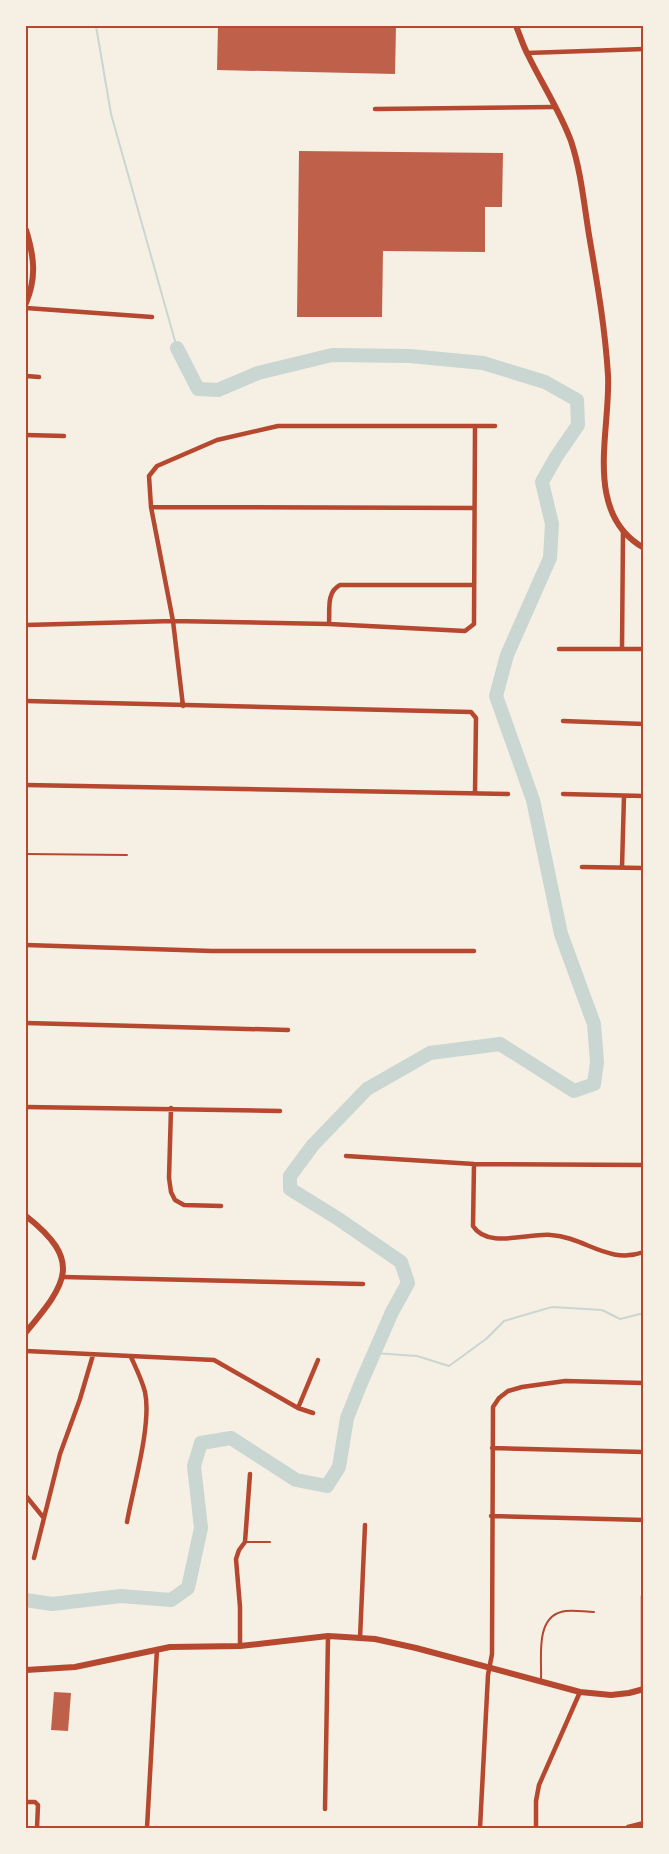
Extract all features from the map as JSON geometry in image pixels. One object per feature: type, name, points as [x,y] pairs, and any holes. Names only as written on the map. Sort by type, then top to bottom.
[{"type":"main road","points":[[516,26],[570,140],[583,192],[605,331],[608,380],[603,473],[610,506],[623,531],[637,545],[644,548]]},
{"type":"main road","points":[[26,230],[32,254],[33,277],[32,289],[26,303]]},
{"type":"main road","points":[[26,1216],[51,1239],[59,1251],[63,1265],[63,1278],[42,1313],[26,1332]]},
{"type":"main road","points":[[26,1670],[75,1667],[157,1649],[240,1646],[328,1636],[360,1638],[416,1648],[580,1692],[611,1695],[643,1689]]},
{"type":"main road","points":[[629,1693],[644,1696]]},
{"type":"street","points":[[527,53],[644,50]]},
{"type":"street","points":[[375,109],[555,107]]},
{"type":"street","points":[[26,308],[152,317]]},
{"type":"street","points":[[26,376],[39,377]]},
{"type":"street","points":[[183,706],[173,621],[151,507],[148,476],[151,470],[217,440],[278,426],[495,426]]},
{"type":"street","points":[[26,625],[173,621],[329,624],[465,631],[474,624],[472,585],[475,427]]},
{"type":"street","points":[[26,435],[64,436]]},
{"type":"street","points":[[151,507],[474,508]]},
{"type":"street","points":[[622,649],[623,531]]},
{"type":"street","points":[[329,624],[330,595],[334,588],[340,585],[472,585]]},
{"type":"street","points":[[559,649],[644,649]]},
{"type":"street","points":[[26,701],[471,712],[476,718],[476,793]]},
{"type":"street","points":[[563,721],[644,724]]},
{"type":"street","points":[[26,785],[508,795]]},
{"type":"street","points":[[563,794],[644,796]]},
{"type":"street","points":[[622,867],[624,796]]},
{"type":"street","points":[[582,867],[644,868]]},
{"type":"street","points":[[26,945],[212,951],[474,951]]},
{"type":"street","points":[[26,1023],[288,1030]]},
{"type":"street","points":[[26,1107],[280,1111]]},
{"type":"street","points":[[171,1108],[170,1178],[171,1192],[175,1200],[184,1205],[221,1206]]},
{"type":"street","points":[[346,1156],[474,1164],[644,1165]]},
{"type":"street","points":[[474,1164],[473,1226],[477,1233],[484,1237],[495,1239],[545,1234],[560,1235],[612,1255],[632,1256],[644,1252]]},
{"type":"street","points":[[63,1278],[363,1284]]},
{"type":"street","points":[[26,1351],[131,1357],[206,1358],[214,1360],[298,1408],[313,1413]]},
{"type":"street","points":[[34,1558],[60,1454],[93,1355]]},
{"type":"street","points":[[127,1522],[145,1430],[146,1406],[145,1392],[131,1357]]},
{"type":"street","points":[[298,1408],[318,1360]]},
{"type":"street","points":[[480,1828],[492,1654],[493,1407],[508,1391],[522,1387],[566,1381],[644,1383]]},
{"type":"street","points":[[492,1448],[644,1452]]},
{"type":"street","points":[[240,1646],[236,1559],[245,1542],[250,1474]]},
{"type":"street","points":[[26,1496],[43,1517]]},
{"type":"street","points":[[492,1516],[644,1520]]},
{"type":"street","points":[[360,1638],[365,1525]]},
{"type":"street","points":[[643,1596],[643,1689]]},
{"type":"street","points":[[325,1809],[328,1636]]},
{"type":"street","points":[[147,1828],[157,1649]]},
{"type":"street","points":[[536,1828],[536,1801],[539,1785],[580,1692]]},
{"type":"street","points":[[26,1802],[34,1802],[38,1805],[37,1828]]},
{"type":"street","points":[[628,1827],[644,1823]]},
{"type":"lane","points":[[26,854],[126,855]]},
{"type":"lane","points":[[245,1542],[270,1542]]},
{"type":"lane","points":[[541,1681],[542,1639],[547,1622],[561,1612],[594,1612]]},
{"type":"building","points":[[218,26],[396,26],[395,74],[217,70]]},
{"type":"building","points":[[299,151],[503,153],[502,207],[485,207],[485,252],[383,251],[382,317],[297,317]]},
{"type":"building","points":[[54,1692],[71,1693],[68,1731],[51,1730]]},
{"type":"waterway","points":[[96,26],[111,114],[177,348]]},
{"type":"waterway","points":[[26,1600],[52,1604],[121,1596],[171,1600],[188,1588],[201,1528],[194,1466],[201,1443],[231,1438],[296,1480],[327,1486],[339,1467],[347,1418],[392,1312],[408,1283],[401,1262],[290,1189],[290,1176],[313,1145],[367,1089],[430,1053],[500,1044],[574,1091],[594,1084],[597,1062],[594,1024],[561,934],[533,800],[496,696],[507,655],[550,558],[552,524],[542,482],[578,425],[577,400],[545,382],[483,363],[410,356],[332,355],[258,373],[218,390],[198,389],[177,348]]},
{"type":"waterway","points":[[374,1353],[417,1356],[449,1366],[486,1339],[504,1321],[552,1307],[602,1310],[620,1319],[644,1313]]}]
